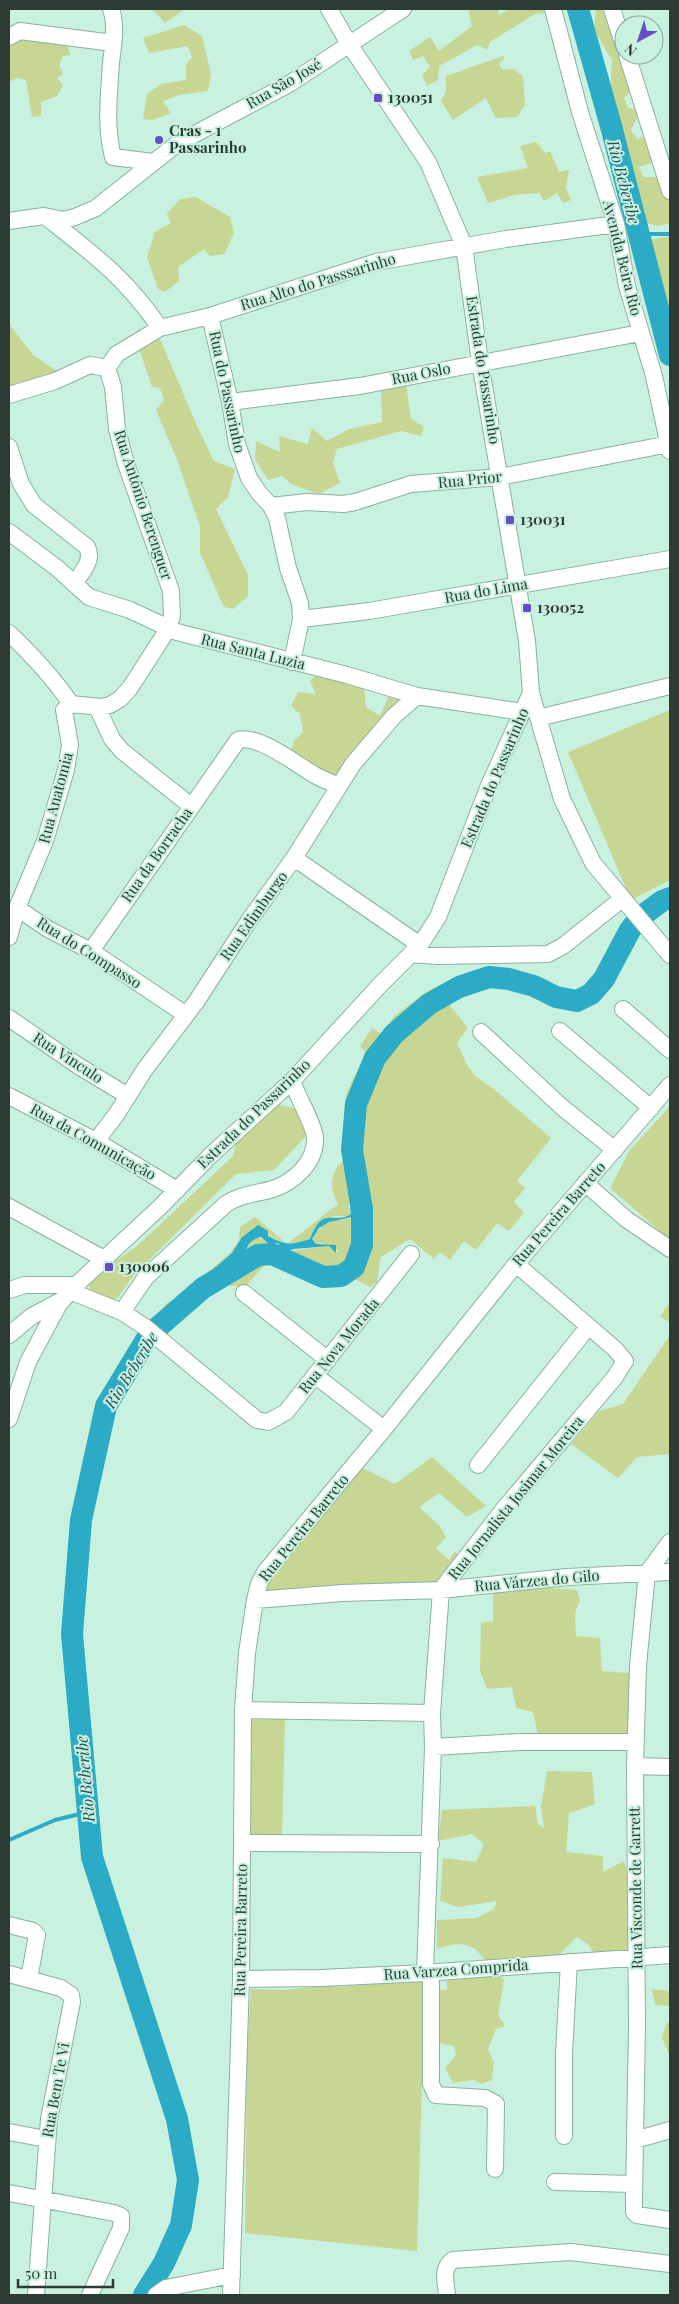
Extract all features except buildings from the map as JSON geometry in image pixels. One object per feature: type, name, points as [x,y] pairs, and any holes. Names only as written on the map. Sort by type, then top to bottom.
[{"type":"street","points":[[111,9],[114,28],[108,114],[109,143],[113,157],[153,162]]},
{"type":"street","name":"Estrada do Passarinho","points":[[9,1419],[28,1362],[50,1318],[69,1292],[292,1081],[415,949],[438,917],[490,783],[531,715],[527,641],[480,362],[464,246],[428,162],[349,44],[329,9]]},
{"type":"street","name":"Rua São José","points":[[9,221],[44,216],[63,220],[75,218],[96,208],[178,143],[289,84],[403,9]]},
{"type":"street","name":"Avenida Beira Rio","points":[[554,9],[580,112],[616,224],[627,286],[658,393],[670,447]]},
{"type":"street","points":[[9,37],[20,31],[113,43]]},
{"type":"street","points":[[630,65],[670,191]]},
{"type":"street","points":[[44,216],[124,281],[160,328]]},
{"type":"street","name":"Rua Alto do Passsarinho","points":[[107,368],[117,354],[160,328],[210,316],[376,262],[464,246],[616,224]]},
{"type":"street","name":"Rua do Passarinho","points":[[210,316],[241,458],[249,478],[271,506],[280,529],[288,568],[300,603],[301,620],[292,662]]},
{"type":"street","name":"Rua Oslo","points":[[230,402],[360,386],[640,333]]},
{"type":"street","points":[[9,395],[55,381],[90,365],[107,368]]},
{"type":"street","name":"Rua Antônio Berenguer","points":[[107,368],[112,387],[117,429],[126,464],[171,591],[172,616],[168,629]]},
{"type":"street","points":[[9,447],[21,484],[34,505],[87,547],[90,554],[89,561],[74,584]]},
{"type":"street","name":"Rua Prior","points":[[271,506],[307,502],[343,504],[411,484],[500,477],[670,447]]},
{"type":"street","name":"Rua Santa Luzia","points":[[9,532],[57,568],[90,597],[130,610],[168,629],[192,637],[348,675],[416,696],[531,715],[670,686]]},
{"type":"street","name":"Rua do Lima","points":[[301,620],[369,611],[670,559]]},
{"type":"street","points":[[9,633],[58,684],[71,704],[97,707],[110,706],[120,699],[130,688],[168,629]]},
{"type":"street","name":"Rua Edimburgo","points":[[96,1141],[186,1015],[248,922],[294,858],[338,786],[372,741],[416,696]]},
{"type":"street","name":"Rua Anatomia","points":[[9,937],[17,908],[45,841],[66,770],[70,745],[63,713],[66,707],[71,704]]},
{"type":"street","points":[[97,707],[112,740],[122,752],[191,806]]},
{"type":"street","points":[[531,715],[562,799],[593,863],[670,955]]},
{"type":"street","name":"Rua da Borracha","points":[[91,952],[238,740],[248,739],[284,754],[312,773],[338,786]]},
{"type":"street","points":[[294,858],[415,949],[438,956],[548,954],[563,946],[622,899]]},
{"type":"street","name":"Rua do Compasso","points":[[17,908],[48,930],[91,952],[186,1015]]},
{"type":"street","points":[[623,1010],[670,1050]]},
{"type":"street","name":"Rua Vinculo","points":[[9,1018],[77,1065],[128,1096]]},
{"type":"street","points":[[560,1031],[651,1108]]},
{"type":"street","points":[[481,1032],[563,1108],[615,1150]]},
{"type":"street","points":[[9,1290],[25,1285],[69,1292],[122,1312],[146,1277],[226,1204],[238,1196],[272,1189],[299,1174],[313,1150],[315,1139],[312,1126],[302,1108],[292,1081]]},
{"type":"street","name":"Rua Pereira Barreto","points":[[231,2295],[241,1979],[243,1710],[246,1653],[258,1584],[265,1572],[384,1429],[516,1264],[670,1085]]},
{"type":"street","name":"Rua da Comunicação","points":[[9,1096],[96,1141],[177,1190]]},
{"type":"street","points":[[272,1099],[302,1108]]},
{"type":"street","points":[[585,1183],[626,1219],[670,1249]]},
{"type":"street","points":[[9,1206],[104,1259]]},
{"type":"street","name":"Rua Nova Morada","points":[[122,1312],[145,1326],[257,1420],[268,1422],[275,1420],[286,1412],[411,1254]]},
{"type":"street","name":"Rua Jornalista Josimar Moreira","points":[[495,2169],[496,2104],[485,2098],[444,2097],[436,2094],[433,2090],[429,2039],[428,1973],[434,1747],[432,1713],[441,1590],[503,1510],[623,1366],[625,1361],[623,1356],[516,1264]]},
{"type":"street","points":[[9,1335],[32,1316],[69,1292]]},
{"type":"street","points":[[244,1293],[328,1360]]},
{"type":"street","points":[[478,1465],[588,1327]]},
{"type":"street","points":[[316,1376],[384,1429]]},
{"type":"street","name":"Rua Visconde de Garrett","points":[[666,2220],[637,2215],[634,2212],[637,1957],[635,1766],[640,1625],[647,1573],[670,1542]]},
{"type":"street","name":"Rua Várzea do Gilo","points":[[255,1600],[441,1590],[567,1577],[670,1572]]},
{"type":"street","points":[[243,1710],[432,1713]]},
{"type":"street","points":[[434,1747],[519,1742],[636,1742]]},
{"type":"street","points":[[635,1766],[670,1767]]},
{"type":"street","points":[[243,1843],[431,1844]]},
{"type":"street","points":[[9,1925],[33,1931],[37,1936],[29,1979],[9,1974]]},
{"type":"street","name":"Rua Varzea Comprida","points":[[241,1979],[322,1978],[428,1973],[670,1956]]},
{"type":"street","points":[[564,2136],[564,2053],[569,1962]]},
{"type":"street","name":"Rua Bem Te Vi","points":[[29,1979],[61,1988],[71,1996],[72,2002],[46,2139],[36,2295]]},
{"type":"street","points":[[635,2140],[670,2130]]},
{"type":"street","points":[[9,2132],[46,2139]]},
{"type":"street","points":[[555,2182],[634,2184]]},
{"type":"street","points":[[9,2193],[114,2213],[121,2216],[121,2228],[90,2295]]},
{"type":"street","points":[[447,2295],[446,2267],[453,2260],[570,2252],[670,2264]]},
{"type":"street","points":[[156,2295],[166,2288],[232,2275]]},
{"type":"green space","points":[[152,9],[185,9],[165,23]]},
{"type":"green space","points":[[468,9],[498,9],[499,15],[510,9],[549,9],[548,13],[535,14],[490,42],[487,50],[477,45],[439,66],[438,80],[427,86],[422,75],[430,67],[423,56],[413,60],[409,51],[430,37],[439,51],[472,26]]},
{"type":"green space","points":[[596,9],[610,9],[614,22],[614,65],[627,65],[634,89],[624,98],[628,108],[641,110],[631,130],[637,139],[652,133],[655,162],[639,167],[643,177],[662,177],[670,205],[670,223],[658,226],[641,222],[610,89],[612,60],[594,30]]},
{"type":"green space","points":[[184,25],[202,36],[211,73],[208,91],[179,95],[163,101],[171,113],[153,120],[143,119],[147,94],[161,84],[186,80],[186,65],[192,57],[188,46],[149,53],[143,38]]},
{"type":"green space","points":[[21,35],[68,46],[70,55],[63,56],[59,64],[63,74],[57,78],[63,85],[57,96],[41,102],[41,116],[32,117],[26,80],[17,78],[9,82],[9,42]]},
{"type":"green space","points":[[506,55],[499,64],[503,70],[513,69],[523,76],[525,105],[517,117],[496,118],[486,98],[453,120],[441,101],[446,92],[446,76]]},
{"type":"green space","points":[[536,142],[545,153],[550,151],[559,172],[569,170],[566,188],[571,200],[563,203],[557,193],[544,201],[539,193],[514,195],[488,203],[477,177],[528,168],[520,146]]},
{"type":"green space","points":[[196,197],[230,217],[234,233],[224,254],[210,256],[204,249],[178,267],[179,281],[165,292],[158,289],[147,257],[155,232],[171,223],[167,214],[180,199]]},
{"type":"green space","points":[[670,236],[670,321],[645,241]]},
{"type":"green space","points":[[9,324],[33,355],[61,374],[9,394]]},
{"type":"green space","points":[[158,335],[214,461],[235,469],[228,497],[216,509],[248,575],[248,596],[233,609],[224,607],[200,553],[200,526],[176,457],[156,410],[164,400],[160,388],[152,387],[139,348]]},
{"type":"green space","points":[[405,377],[411,419],[424,427],[421,436],[401,431],[337,449],[333,463],[340,483],[319,494],[291,484],[282,476],[268,480],[255,459],[256,441],[280,452],[279,436],[308,444],[312,428],[327,441],[349,429],[382,422],[381,386]]},
{"type":"green space","points":[[317,674],[364,686],[366,707],[380,716],[390,693],[409,697],[334,780],[291,751],[294,741],[303,732],[300,714],[291,706],[298,692],[316,694],[310,681]]},
{"type":"green space","points":[[670,710],[670,880],[631,900],[568,752]]},
{"type":"green space","points":[[438,986],[444,991],[448,1003],[468,1028],[457,1043],[467,1065],[475,1076],[495,1090],[551,1138],[517,1181],[525,1188],[514,1202],[524,1213],[509,1231],[497,1223],[476,1250],[464,1241],[450,1260],[440,1252],[434,1259],[410,1239],[381,1257],[377,1282],[370,1287],[347,1275],[339,1283],[328,1274],[313,1282],[293,1269],[270,1259],[246,1286],[224,1286],[195,1298],[209,1277],[215,1276],[218,1281],[235,1261],[235,1257],[244,1254],[248,1245],[255,1238],[278,1243],[280,1248],[289,1251],[329,1246],[336,1253],[338,1250],[323,1243],[316,1244],[312,1239],[323,1225],[331,1221],[349,1219],[353,1213],[352,1200],[348,1205],[351,1214],[348,1216],[334,1216],[314,1227],[310,1239],[288,1243],[338,1204],[333,1191],[332,1179],[337,1167],[348,1157],[345,1102],[348,1089],[365,1052],[360,1046],[372,1028],[383,1035],[394,1016],[426,992]]},
{"type":"green space","points":[[276,1104],[298,1109],[308,1134],[274,1170],[236,1174],[133,1276],[118,1297],[113,1300],[91,1293],[89,1283],[101,1271],[136,1247],[233,1156],[237,1140]]},
{"type":"green space","points":[[670,1106],[670,1240],[610,1188],[630,1150]]},
{"type":"green space","points":[[255,1217],[286,1243],[254,1227],[242,1237],[233,1252],[215,1270],[165,1315],[159,1315],[167,1303],[179,1298],[230,1253],[239,1240],[240,1227]]},
{"type":"green space","points":[[670,1302],[670,1323],[660,1316]]},
{"type":"green space","points":[[668,1338],[670,1340],[670,1454],[637,1457],[618,1478],[571,1444],[599,1411],[623,1404]]},
{"type":"green space","points":[[432,1457],[486,1506],[467,1517],[439,1493],[419,1507],[439,1525],[446,1537],[436,1548],[449,1560],[455,1551],[463,1562],[439,1585],[265,1591],[268,1577],[359,1466],[395,1484]]},
{"type":"green space","points":[[493,1584],[577,1590],[580,1600],[575,1613],[576,1636],[600,1638],[602,1671],[629,1673],[630,1707],[628,1737],[538,1736],[533,1712],[516,1708],[512,1687],[487,1689],[480,1671],[481,1623],[493,1621]]},
{"type":"green space","points":[[285,1719],[282,1837],[249,1836],[247,1720]]},
{"type":"green space","points":[[547,1771],[592,1772],[595,1804],[569,1813],[566,1852],[603,1856],[603,1872],[624,1861],[629,1875],[632,1957],[593,1952],[589,1945],[577,1937],[556,1958],[487,1964],[477,1951],[466,1945],[459,1944],[437,1949],[437,1920],[477,1918],[494,1909],[497,1901],[458,1907],[440,1901],[443,1858],[476,1862],[484,1844],[472,1834],[438,1841],[442,1810],[535,1806],[538,1824],[544,1828],[541,1807]]},
{"type":"green space","points":[[489,1968],[504,1980],[498,2015],[505,2026],[496,2029],[488,2049],[494,2063],[492,2080],[482,2084],[474,2080],[453,2083],[445,2068],[456,2055],[454,2046],[434,2042],[434,1989],[447,1990],[447,1978]]},
{"type":"green space","points":[[425,1980],[417,2251],[245,2233],[247,2048],[251,1989],[283,1990],[340,1984],[337,1987]]},
{"type":"green space","points":[[652,1989],[670,1991],[670,2006],[655,2005]]},
{"type":"green space","points":[[667,2022],[670,2024],[670,2056],[662,2038]]},
{"type":"water","points":[[349,1197],[352,1199],[352,1217],[329,1222],[319,1228],[312,1239],[316,1244],[336,1245],[336,1253],[329,1246],[294,1249],[285,1252],[278,1243],[268,1243],[261,1237],[254,1239],[244,1254],[235,1257],[231,1272],[226,1279],[220,1283],[215,1276],[209,1277],[204,1289],[164,1330],[157,1325],[162,1315],[172,1306],[180,1303],[194,1286],[232,1253],[242,1237],[258,1225],[268,1231],[268,1236],[280,1242],[289,1244],[310,1239],[319,1222],[324,1219],[345,1217],[351,1214]]},
{"type":"waterway","name":"Rio Beberibe","points":[[578,9],[611,126],[670,355]]},
{"type":"waterway","points":[[639,234],[670,234]]},
{"type":"waterway","name":"Rio Beberibe","points":[[144,2295],[164,2263],[181,2225],[188,2180],[177,2119],[92,1857],[72,1634],[81,1520],[106,1406],[149,1335],[203,1288],[258,1255],[272,1254],[323,1277],[341,1276],[354,1267],[362,1245],[362,1209],[352,1150],[356,1104],[375,1058],[394,1034],[429,1004],[459,987],[489,977],[509,979],[534,986],[556,997],[577,1001],[591,994],[604,979],[630,930],[639,918],[662,901],[670,898]]},
{"type":"waterway","points":[[9,1840],[55,1820],[88,1812]]},
{"type":"place","name":"130051","points":[[378,98]]},
{"type":"place","name":"Cras - 1 Passarinho","points":[[159,140]]},
{"type":"place","name":"130031","points":[[510,520]]},
{"type":"place","name":"130052","points":[[527,608]]},
{"type":"place","name":"130006","points":[[109,1267]]}]
